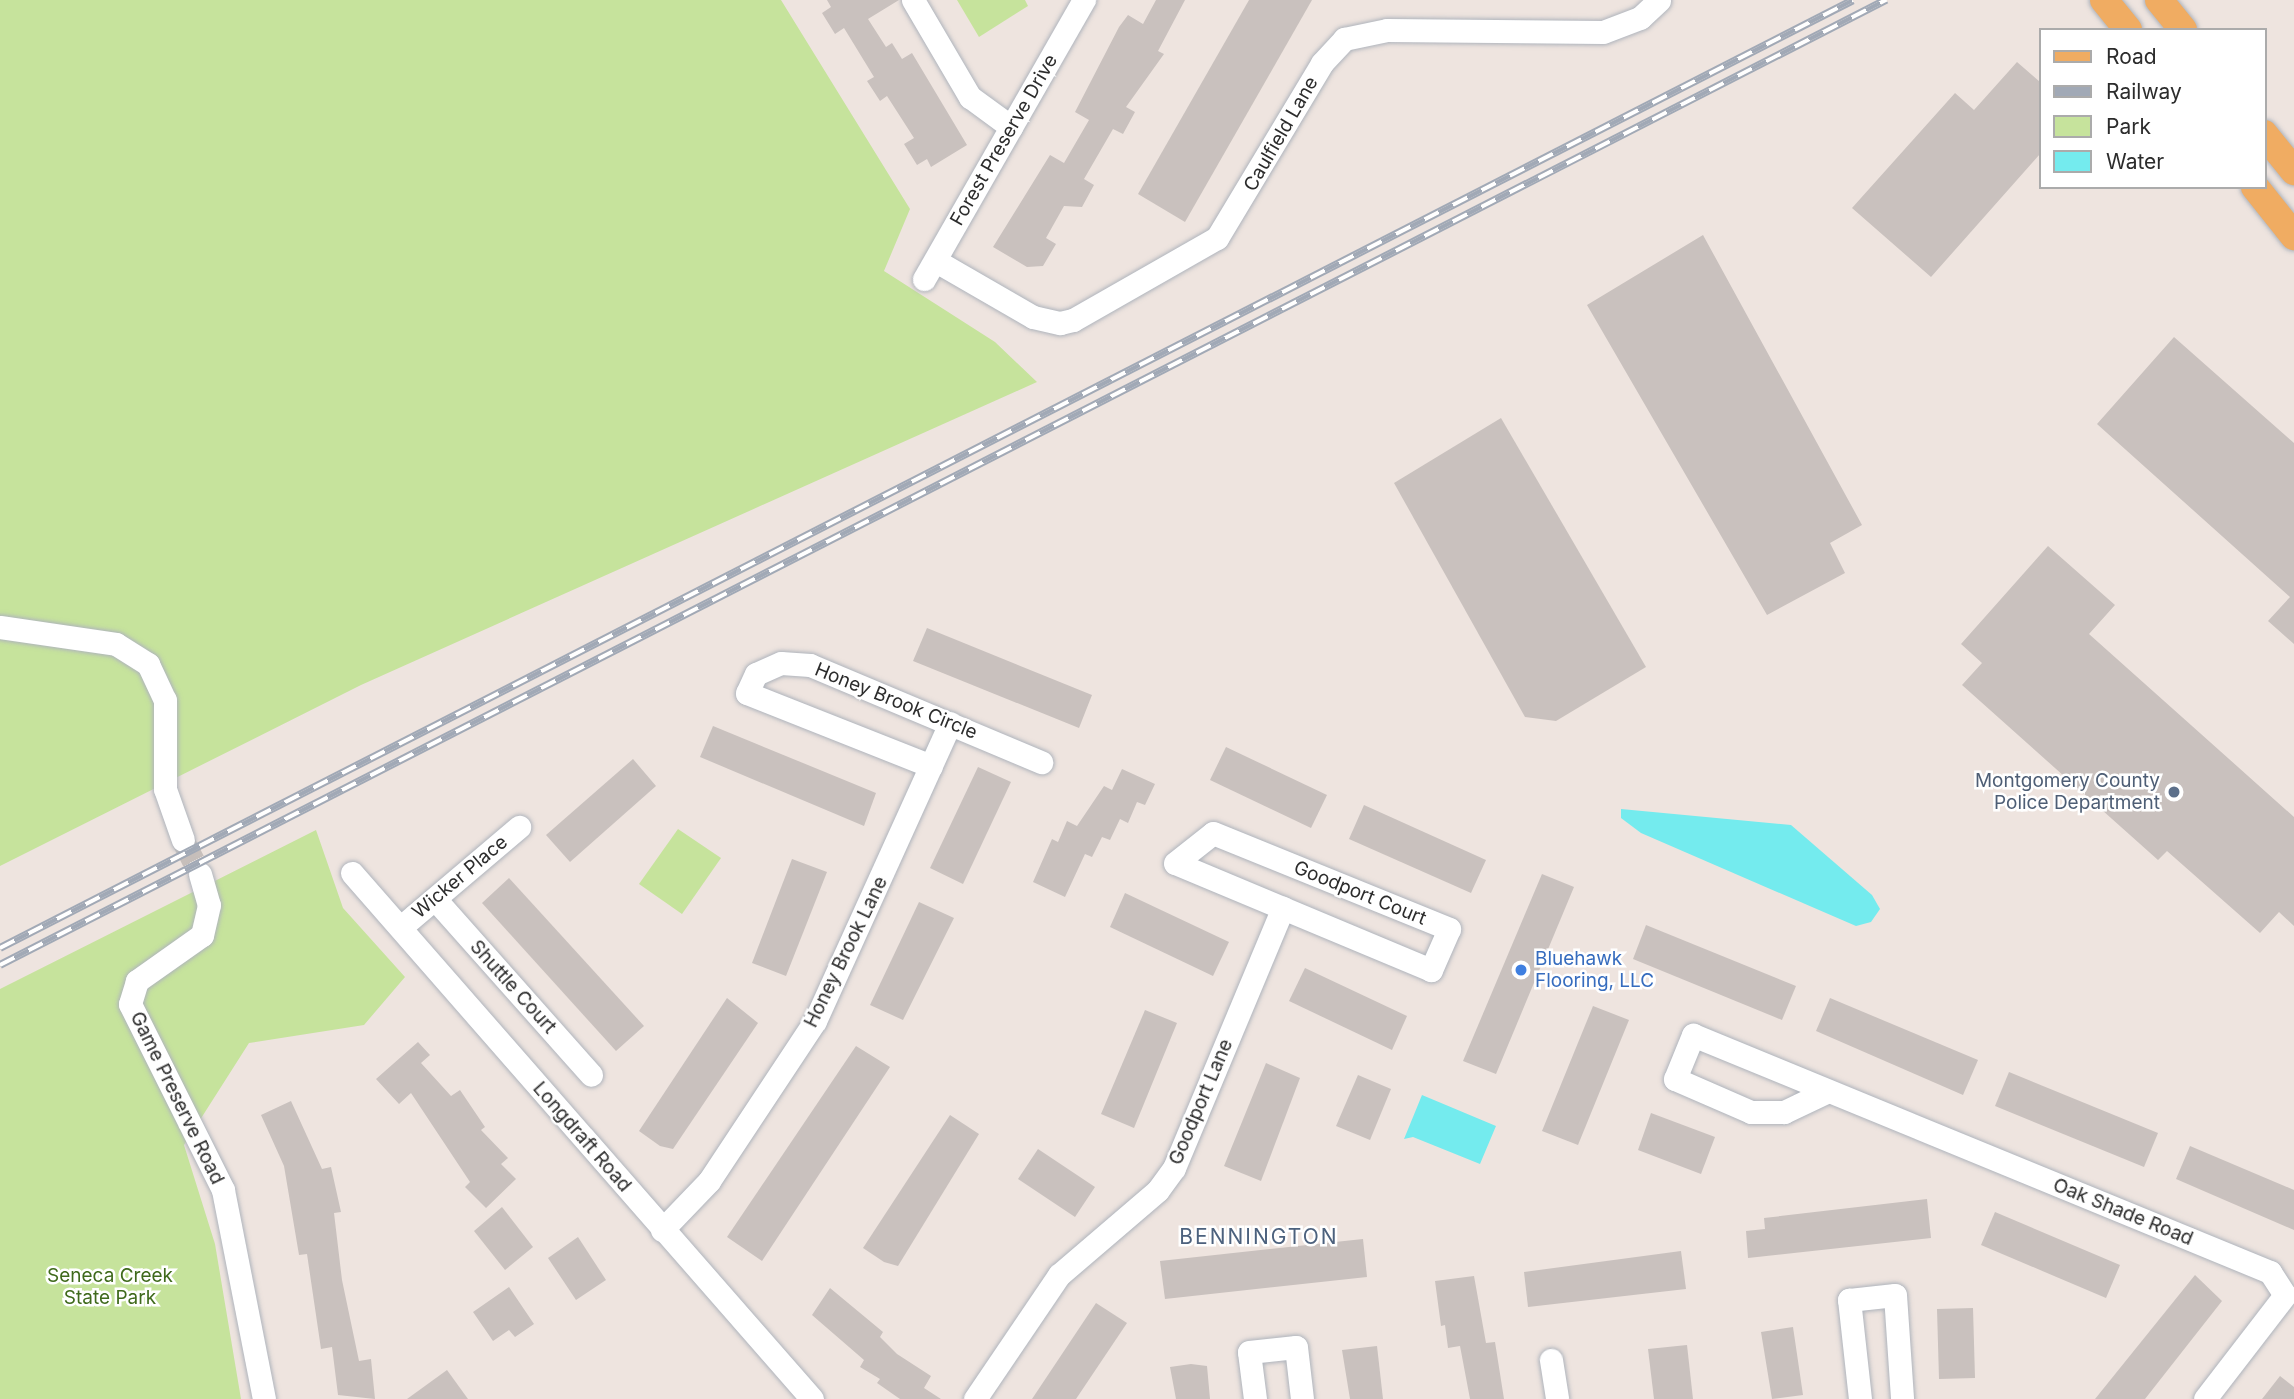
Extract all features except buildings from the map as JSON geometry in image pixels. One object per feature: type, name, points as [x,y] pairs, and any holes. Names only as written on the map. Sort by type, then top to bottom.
[{"type":"main road","points":[[2104,0],[2126,28]]},
{"type":"main road","points":[[2160,0],[2181,28]]},
{"type":"main road","points":[[2266,136],[2294,171]]},
{"type":"main road","points":[[2257,189],[2294,236]]},
{"type":"street","points":[[912,0],[970,97],[1011,127]]},
{"type":"street","name":"Forest Preserve Drive","points":[[930,270],[1084,0]]},
{"type":"street","name":"Caulfield Lane","points":[[930,270],[1033,317],[1060,323],[1073,320],[1217,238],[1322,64],[1344,39],[1387,30],[1603,32],[1640,18],[1659,0]]},
{"type":"street","points":[[0,627],[116,644],[148,664],[165,700],[165,789],[183,841]]},
{"type":"street","name":"Honey Brook Circle","points":[[931,766],[747,693],[756,674],[781,663],[810,665],[1041,762]]},
{"type":"street","name":"Honey Brook Lane","points":[[662,1230],[709,1181],[815,1021],[950,723]]},
{"type":"street","name":"Wicker Place","points":[[401,927],[519,827]]},
{"type":"street","name":"Goodport Court","points":[[1213,832],[1449,929],[1430,970],[1283,908],[1175,863],[1213,832]]},
{"type":"street","name":"Longdraft Road","points":[[352,873],[812,1399]]},
{"type":"street","name":"Game Preserve Road","points":[[200,874],[209,905],[202,935],[137,981],[130,1004],[223,1191],[264,1399]]},
{"type":"street","name":"Shuttle Court","points":[[435,899],[591,1075]]},
{"type":"street","name":"Goodport Lane","points":[[975,1399],[1059,1275],[1158,1190],[1174,1168],[1283,908]]},
{"type":"street","name":"Oak Shade Road","points":[[1828,1091],[1784,1112],[1751,1112],[1675,1079],[1693,1035],[2270,1272],[2286,1295],[2205,1399]]},
{"type":"street","points":[[1860,1399],[1849,1300],[1895,1295],[1902,1399]]},
{"type":"street","points":[[1255,1399],[1249,1352],[1296,1348],[1302,1399]]},
{"type":"street","points":[[1551,1360],[1557,1399]]},
{"type":"green space","points":[[0,0],[781,0],[910,209],[884,271],[995,342],[1037,382],[361,685],[0,866]]},
{"type":"green space","points":[[957,0],[1025,0],[1028,6],[979,37]]},
{"type":"green space","points":[[678,829],[721,858],[682,914],[639,884]]},
{"type":"green space","name":"Seneca Creek State Park","points":[[316,830],[343,908],[405,977],[364,1025],[249,1043],[184,1145],[215,1244],[241,1399],[0,1399],[0,989]]},
{"type":"water","points":[[1621,809],[1791,825],[1872,895],[1880,909],[1871,922],[1856,926],[1641,833],[1621,818]]},
{"type":"water","points":[[1422,1095],[1496,1126],[1480,1164],[1413,1137],[1404,1139]]},
{"type":"tunnel","points":[[183,840],[200,874]]},
{"type":"railway","points":[[0,948],[1853,0]]},
{"type":"railway","points":[[0,965],[1886,0]]},
{"type":"place","name":"Montgomery County Police Department","points":[[2174,792]]},
{"type":"place","name":"Bluehawk Flooring, LLC","points":[[1521,970]]},
{"type":"district","name":"BENNINGTON","points":[[1259,1237]]}]
